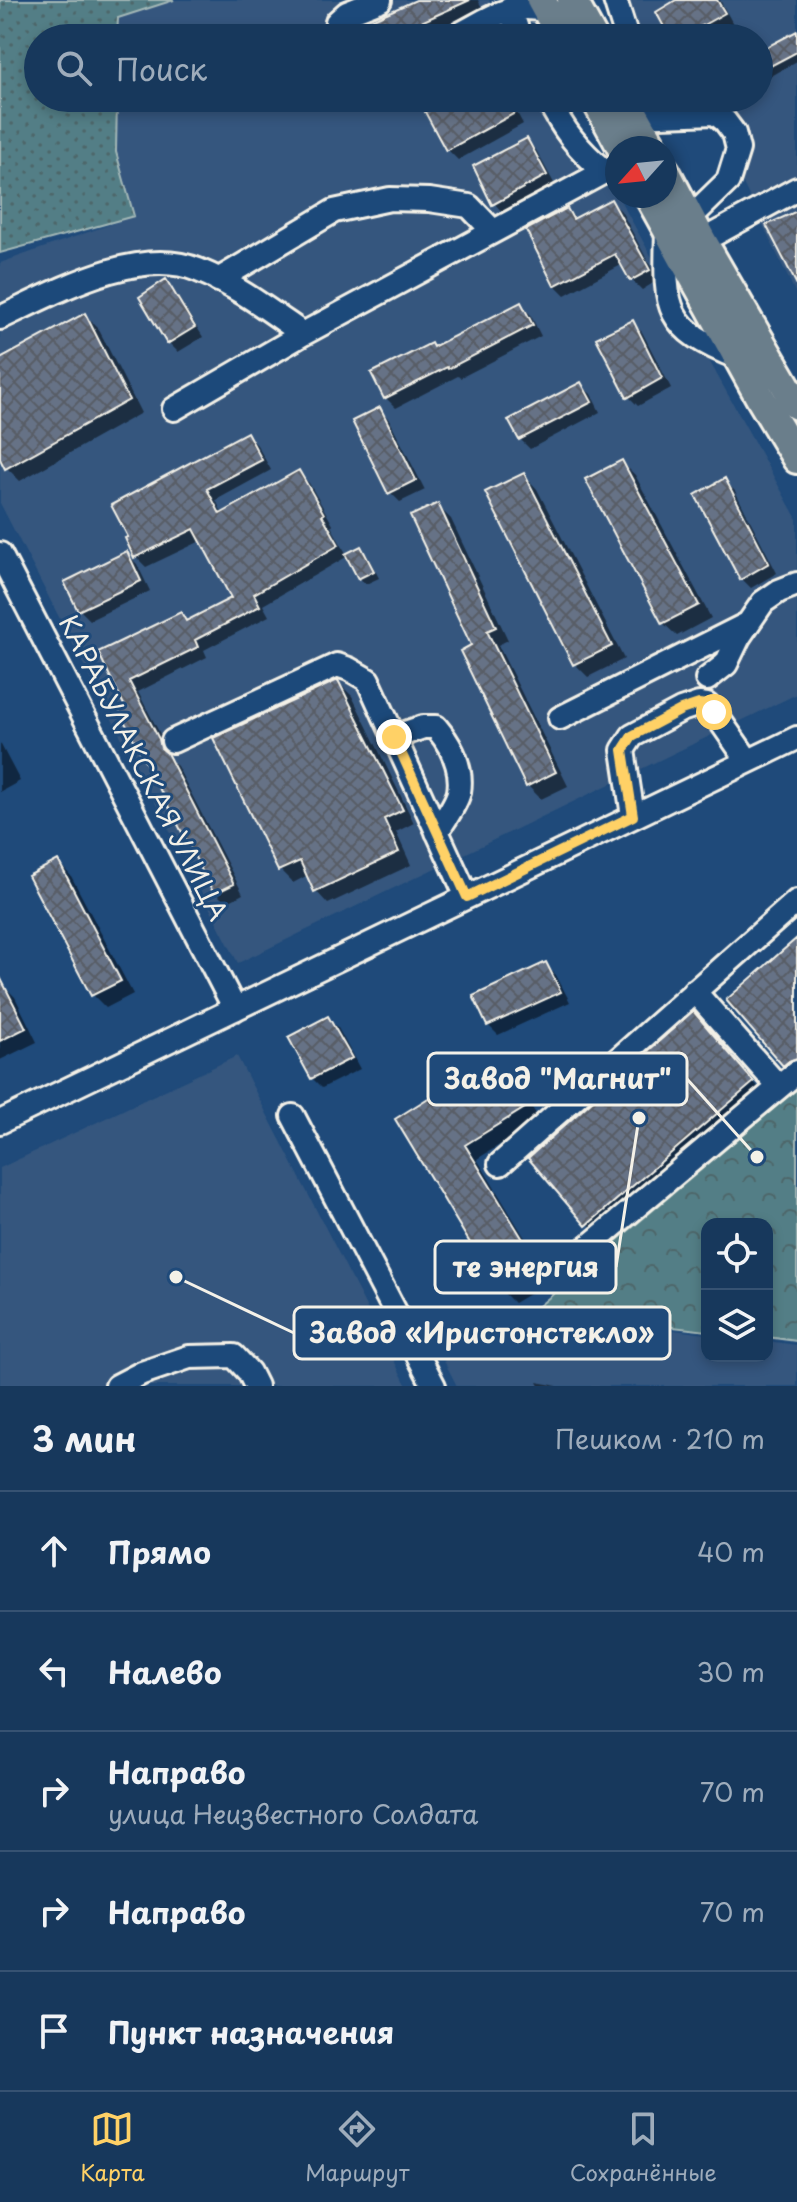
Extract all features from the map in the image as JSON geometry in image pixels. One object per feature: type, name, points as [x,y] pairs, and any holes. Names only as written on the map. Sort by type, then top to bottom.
[{"type":"main road","points":[[553,4],[558,24]]},
{"type":"main road","points":[[553,4],[577,24]]},
{"type":"main road","points":[[603,112],[616,136]]},
{"type":"main road","points":[[636,112],[647,136]]},
{"type":"main road","points":[[677,205],[739,358],[797,459]]},
{"type":"main road","points":[[662,208],[686,230],[797,405]]},
{"type":"street","points":[[337,24],[347,13],[380,0]]},
{"type":"street","points":[[615,0],[623,24]]},
{"type":"street","points":[[476,24],[517,5],[553,4]]},
{"type":"street","points":[[510,8],[515,24]]},
{"type":"street","points":[[554,112],[580,150],[605,165]]},
{"type":"street","points":[[686,230],[728,181],[738,149],[734,133],[725,121],[715,113],[706,112]]},
{"type":"street","points":[[174,409],[303,334],[605,172]]},
{"type":"street","points":[[686,230],[797,189]]},
{"type":"street","points":[[218,280],[334,211],[390,199],[429,200],[469,206],[493,231]]},
{"type":"street","points":[[0,318],[91,276],[155,262],[195,268],[232,286],[303,334]]},
{"type":"street","name":"КАРАБУЛАКСКАЯ УЛИЦА","points":[[0,554],[235,1009]]},
{"type":"street","points":[[707,679],[726,664],[747,624],[763,602],[797,584]]},
{"type":"street","points":[[560,718],[747,624]]},
{"type":"street","points":[[173,741],[337,665],[349,669],[368,680],[467,897]]},
{"type":"street","points":[[633,816],[623,750],[632,736],[681,710],[699,704],[707,705],[748,761]]},
{"type":"street","points":[[394,737],[423,727],[436,727],[458,762],[459,793],[437,832]]},
{"type":"street","points":[[0,1122],[797,738]]},
{"type":"street","points":[[500,1164],[797,901]]},
{"type":"street","points":[[694,991],[779,1087]]},
{"type":"street","points":[[576,1257],[797,1072]]},
{"type":"street","points":[[293,1116],[434,1386]]},
{"type":"street","points":[[117,1386],[142,1373],[189,1357],[234,1356],[249,1372],[256,1386]]},
{"type":"shaded area","points":[[174,0],[489,0],[502,24],[118,24],[118,18]]},
{"type":"shaded area","points":[[611,0],[797,0],[797,296],[709,112],[773,112],[773,24],[624,24]]},
{"type":"shaded area","points":[[117,112],[547,112],[569,155],[605,186],[605,208],[625,208],[797,519],[797,694],[238,963],[0,503],[0,263],[134,216],[116,152]]},
{"type":"shaded area","points":[[237,1056],[407,1386],[0,1386],[0,1168]]},
{"type":"shaded area","points":[[558,1316],[701,1333],[701,1362],[773,1362],[773,1342],[797,1345],[797,1386],[457,1386],[425,1324]]},
{"type":"green space","points":[[0,0],[174,0],[118,18],[118,24],[24,24],[24,112],[117,112],[116,152],[134,216],[0,253]]},
{"type":"green space","points":[[797,1089],[797,1341],[773,1338],[773,1218],[701,1218],[701,1330],[533,1311]]},
{"type":"building","points":[[416,0],[470,0],[417,24],[373,24],[371,20]]},
{"type":"building","points":[[676,0],[717,0],[725,13],[705,24],[662,24],[656,12]]},
{"type":"building","points":[[797,31],[797,52],[773,65],[773,44]]},
{"type":"building","points":[[425,112],[514,112],[515,113],[446,151]]},
{"type":"building","points":[[527,138],[547,175],[492,205],[473,166]]},
{"type":"building","points":[[605,202],[605,208],[616,208],[650,270],[630,281],[615,254],[554,286],[526,230],[567,208],[573,219]]},
{"type":"building","points":[[797,211],[797,285],[766,225]]},
{"type":"building","points":[[166,279],[195,327],[167,344],[139,297]]},
{"type":"building","points":[[521,302],[533,325],[384,399],[371,373],[431,343],[433,347]]},
{"type":"building","points":[[85,313],[129,400],[5,469],[0,459],[0,359]]},
{"type":"building","points":[[633,320],[662,378],[627,398],[596,338]]},
{"type":"building","points":[[581,382],[592,402],[519,440],[508,420]]},
{"type":"building","points":[[380,407],[416,480],[388,494],[352,421]]},
{"type":"building","points":[[247,432],[262,460],[207,489],[220,514],[299,470],[339,545],[254,594],[260,606],[195,640],[198,647],[129,681],[234,884],[214,894],[119,711],[125,707],[98,652],[181,612],[186,621],[231,598],[194,529],[134,558],[125,538],[128,537],[111,505]]},
{"type":"building","points":[[622,460],[699,605],[662,624],[585,479]]},
{"type":"building","points":[[524,473],[612,646],[573,665],[485,492]]},
{"type":"building","points":[[725,478],[769,563],[740,580],[695,495]]},
{"type":"building","points":[[438,503],[496,627],[487,631],[556,772],[526,787],[460,651],[471,645],[410,516]]},
{"type":"building","points":[[361,546],[374,571],[358,579],[345,554]]},
{"type":"building","points":[[127,551],[141,581],[78,611],[64,582]]},
{"type":"building","points":[[338,680],[403,810],[384,819],[399,852],[314,892],[300,861],[278,871],[213,738]]},
{"type":"building","points":[[58,860],[121,981],[91,996],[28,876]]},
{"type":"building","points":[[797,938],[797,1058],[783,1066],[726,1000]]},
{"type":"building","points":[[546,962],[561,992],[487,1026],[473,996]]},
{"type":"building","points":[[0,977],[26,1028],[0,1041]]},
{"type":"building","points":[[693,1011],[754,1082],[586,1226],[528,1158]]},
{"type":"building","points":[[328,1016],[352,1058],[311,1079],[288,1037]]},
{"type":"building","points":[[495,1056],[528,1106],[465,1145],[540,1267],[499,1291],[395,1119]]},
{"type":"place","name":"те энергия","points":[[639,1118]]},
{"type":"place","name":"Завод \"Магнит\"","points":[[757,1157]]},
{"type":"place","name":"Завод «Иристонстекло»","points":[[176,1277]]},
{"type":"route","points":[[394,737],[467,897],[633,816],[623,761],[623,750],[632,736],[699,704],[707,705],[714,712]]}]
